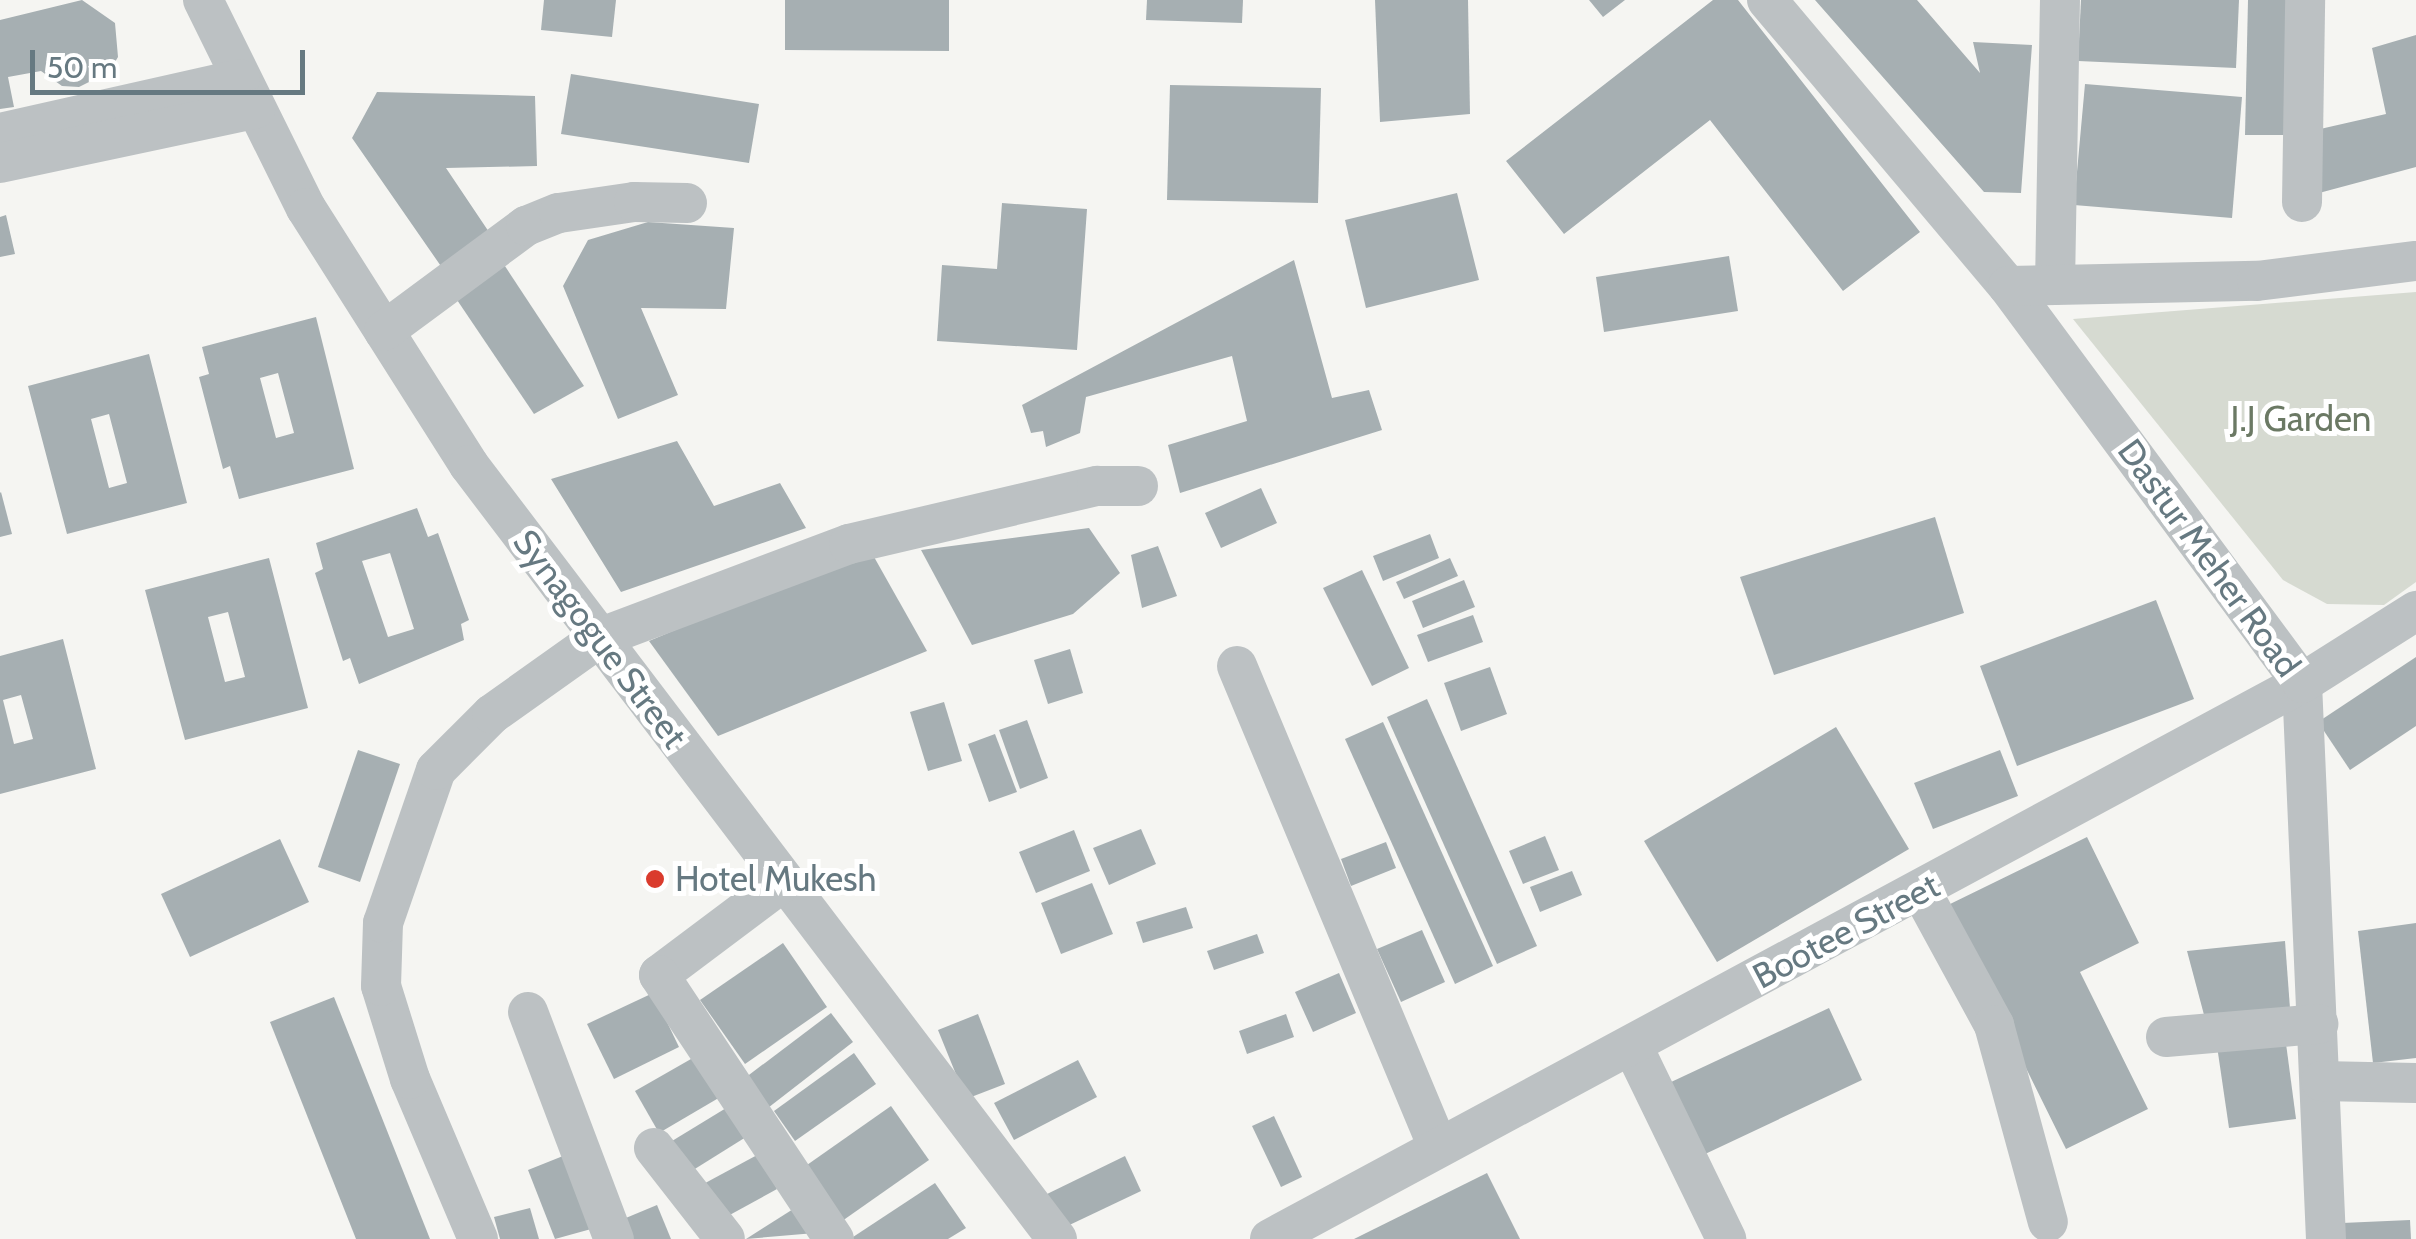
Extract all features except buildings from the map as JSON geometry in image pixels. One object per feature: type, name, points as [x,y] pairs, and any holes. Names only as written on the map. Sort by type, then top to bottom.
[{"type":"street","name":"Synagogue Street","points":[[203,0],[306,208],[469,465],[1057,1239]]},
{"type":"street","name":"Dastur Meher Road","points":[[1767,0],[2008,286],[2302,683],[2326,1239]]},
{"type":"street","points":[[2056,285],[2060,0]]},
{"type":"street","points":[[2302,202],[2305,0]]},
{"type":"street","points":[[0,134],[248,94]]},
{"type":"street","points":[[0,163],[248,94]]},
{"type":"street","points":[[384,331],[526,226],[558,212],[634,202],[687,203]]},
{"type":"street","points":[[2008,286],[2257,281],[2416,261]]},
{"type":"street","points":[[478,1239],[410,1078],[387,1004],[383,923],[436,770],[492,714],[600,638],[849,544],[1096,486],[1138,486]]},
{"type":"street","name":"Bootee Street","points":[[1270,1239],[2302,683],[2416,611]]},
{"type":"street","points":[[1237,666],[1438,1147]]},
{"type":"street","points":[[783,882],[659,975],[834,1239]]},
{"type":"street","points":[[1920,891],[1994,1025],[2048,1222]]},
{"type":"street","points":[[528,1012],[614,1239]]},
{"type":"street","points":[[2166,1037],[2318,1024]]},
{"type":"street","points":[[1632,1046],[1726,1239]]},
{"type":"street","points":[[2320,1081],[2416,1083]]},
{"type":"street","points":[[654,1148],[726,1239]]},
{"type":"green space","name":"J.J Garden","points":[[2416,292],[2416,582],[2384,605],[2327,604],[2283,580],[2073,319]]},
{"type":"place","name":"Hotel Mukesh","points":[[655,879]]}]
